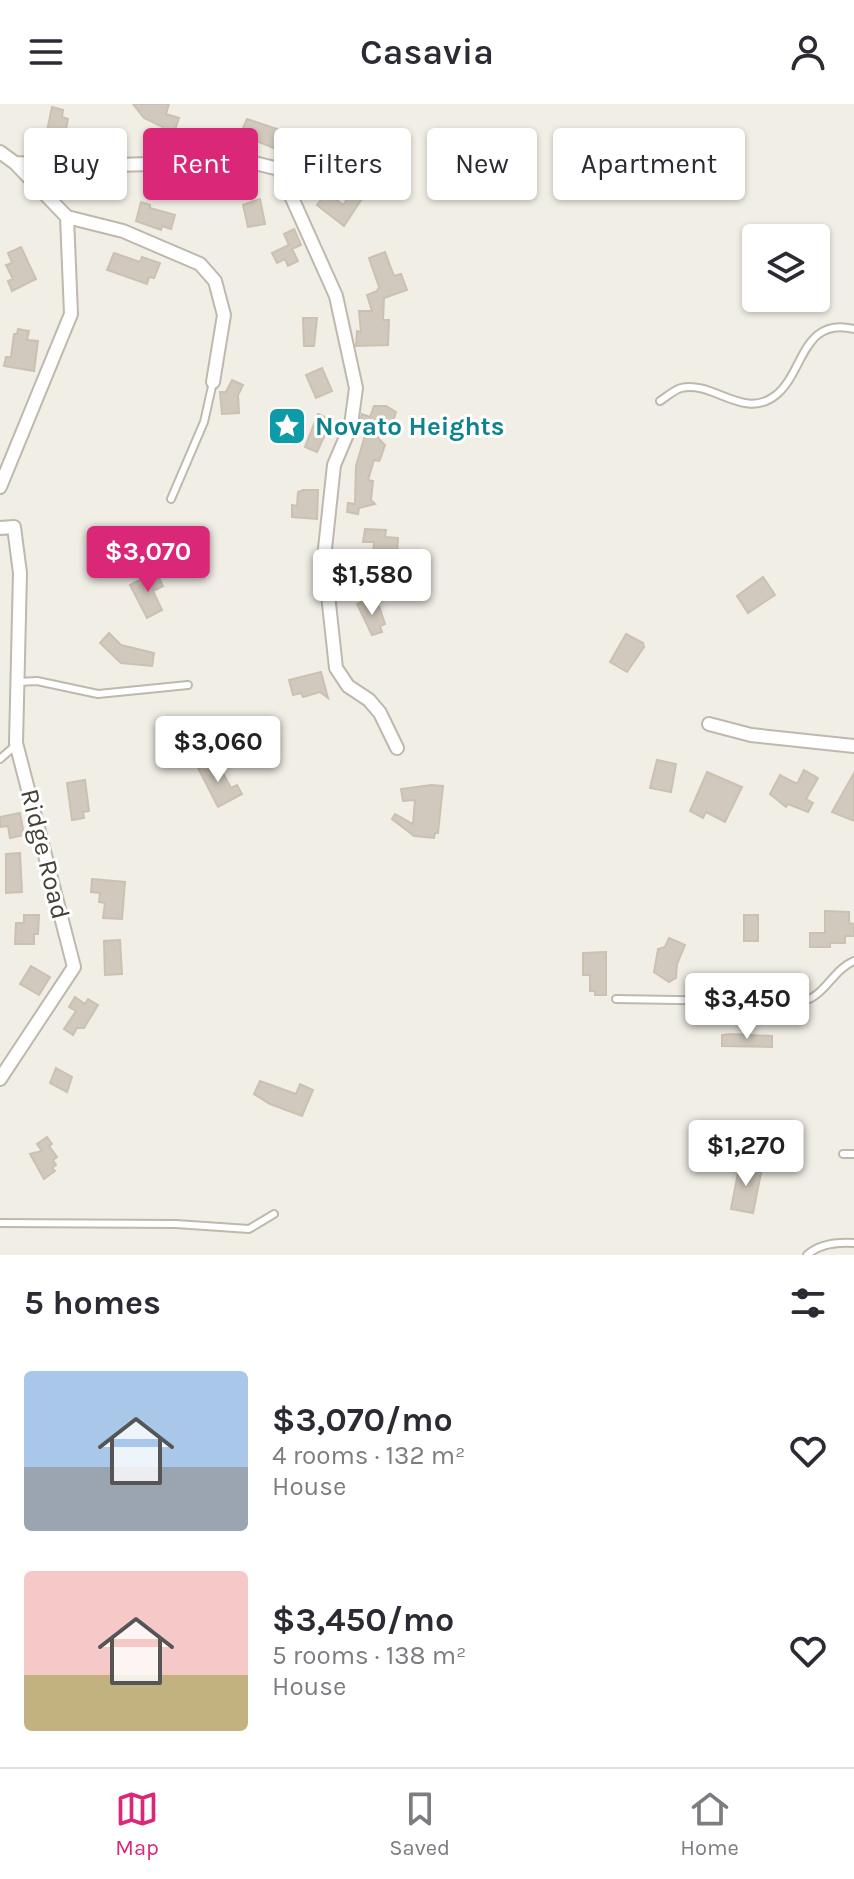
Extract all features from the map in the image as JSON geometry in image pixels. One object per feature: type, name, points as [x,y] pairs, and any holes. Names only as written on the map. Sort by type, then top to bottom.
[{"type":"street","points":[[0,152],[15,163],[67,217],[123,231],[200,264],[215,281],[224,315],[213,382]]},
{"type":"street","points":[[15,163],[108,165],[226,156],[279,169],[336,296],[356,388],[351,425],[334,465],[324,558],[336,668],[348,686],[369,700],[380,713],[397,748]]},
{"type":"street","points":[[0,487],[71,314],[67,217]]},
{"type":"street","name":"Ridge Road","points":[[0,528],[14,527],[20,573],[17,744],[74,967],[0,1079]]},
{"type":"street","points":[[709,724],[751,735],[854,746]]},
{"type":"lane","points":[[660,401],[680,388],[700,388],[742,403],[761,402],[777,395],[811,339],[835,328],[854,329]]},
{"type":"lane","points":[[171,499],[204,422],[213,382]]},
{"type":"lane","points":[[18,682],[37,681],[98,694],[188,685]]},
{"type":"lane","points":[[0,759],[17,744]]},
{"type":"lane","points":[[616,999],[801,1002],[814,999],[846,965],[854,961]]},
{"type":"lane","points":[[843,1154],[854,1154]]},
{"type":"lane","points":[[0,1223],[176,1224],[249,1229],[274,1214]]},
{"type":"lane","points":[[807,1255],[810,1251],[838,1242],[854,1243]]},
{"type":"building","points":[[133,104],[169,104],[166,114],[179,118],[176,128],[163,128],[144,118]]},
{"type":"building","points":[[52,107],[63,110],[62,117],[68,119],[66,128],[48,128]]},
{"type":"building","points":[[247,119],[274,128],[274,148],[258,142],[258,128],[243,128]]},
{"type":"building","points":[[258,200],[265,224],[248,227],[243,205]]},
{"type":"building","points":[[321,200],[337,200],[343,205],[347,200],[361,200],[344,226],[317,205]]},
{"type":"building","points":[[141,202],[175,215],[171,229],[162,226],[161,230],[136,221]]},
{"type":"building","points":[[294,229],[301,245],[292,249],[298,261],[288,266],[285,259],[277,263],[272,253],[289,245],[284,234]]},
{"type":"building","points":[[21,247],[36,279],[12,291],[8,281],[13,279],[6,265],[12,263],[8,253]]},
{"type":"building","points":[[385,252],[394,276],[401,274],[407,290],[384,298],[383,320],[389,320],[388,345],[356,346],[357,331],[361,332],[359,311],[372,311],[367,295],[379,287],[369,258]]},
{"type":"building","points":[[114,253],[140,262],[142,257],[160,263],[154,278],[149,277],[147,284],[107,270]]},
{"type":"building","points":[[303,318],[317,318],[314,346],[304,346]]},
{"type":"building","points":[[18,329],[29,331],[27,340],[38,341],[34,371],[4,366],[6,357],[11,357],[14,334]]},
{"type":"building","points":[[322,368],[332,391],[316,398],[306,375]]},
{"type":"building","points":[[232,380],[243,385],[238,395],[239,413],[222,414],[220,392],[226,392]]},
{"type":"building","points":[[374,406],[386,406],[396,412],[393,422],[383,424],[378,438],[385,445],[379,461],[374,460],[368,480],[373,481],[371,500],[375,504],[359,508],[358,514],[347,512],[348,503],[355,504],[356,466],[368,425],[360,422],[362,414],[370,417]]},
{"type":"building","points":[[318,414],[332,420],[317,452],[305,447]]},
{"type":"building","points":[[318,490],[317,519],[292,517],[292,505],[297,506],[298,492]]},
{"type":"building","points":[[365,529],[386,530],[385,537],[398,538],[397,555],[373,555],[374,542],[363,542]]},
{"type":"building","points":[[156,572],[163,586],[153,591],[162,610],[147,618],[130,585]]},
{"type":"building","points":[[763,577],[775,595],[748,613],[737,596]]},
{"type":"building","points":[[369,599],[373,608],[379,606],[385,624],[380,626],[382,632],[372,635],[357,604]]},
{"type":"building","points":[[109,633],[121,645],[154,653],[152,666],[121,663],[100,643]]},
{"type":"building","points":[[626,634],[643,643],[644,647],[627,672],[610,662]]},
{"type":"building","points":[[321,672],[328,698],[320,692],[303,697],[301,693],[293,695],[289,680]]},
{"type":"building","points":[[208,760],[214,772],[220,768],[231,788],[237,785],[242,794],[218,807],[197,766]]},
{"type":"building","points":[[657,760],[676,764],[671,792],[650,788]]},
{"type":"building","points":[[804,770],[818,778],[806,799],[813,803],[808,812],[788,804],[786,807],[770,794],[780,775],[797,784]]},
{"type":"building","points":[[707,772],[742,787],[725,822],[706,812],[703,818],[690,811]]},
{"type":"building","points":[[854,773],[854,821],[832,812]]},
{"type":"building","points":[[85,780],[89,811],[83,812],[84,818],[72,820],[67,783]]},
{"type":"building","points":[[443,786],[438,833],[434,838],[414,836],[392,819],[395,814],[413,824],[415,800],[403,801],[401,789]]},
{"type":"building","points":[[20,813],[24,835],[10,838],[8,826],[0,827],[0,817]]},
{"type":"building","points":[[20,853],[22,892],[6,893],[6,854]]},
{"type":"building","points":[[92,879],[125,882],[122,919],[103,918],[105,903],[99,902],[100,893],[91,892]]},
{"type":"building","points":[[825,911],[849,912],[849,923],[854,924],[854,936],[845,936],[845,943],[830,943],[830,947],[810,947],[810,933],[825,933]]},
{"type":"building","points":[[24,915],[39,915],[34,944],[15,944],[16,923],[24,923]]},
{"type":"building","points":[[744,915],[758,915],[758,941],[744,941]]},
{"type":"building","points":[[669,938],[685,945],[677,964],[676,978],[669,982],[654,972],[658,949],[665,947]]},
{"type":"building","points":[[120,940],[122,974],[105,975],[104,941]]},
{"type":"building","points":[[606,952],[606,995],[595,995],[595,991],[590,991],[590,975],[583,975],[583,953]]},
{"type":"building","points":[[31,966],[50,977],[39,995],[20,984]]},
{"type":"building","points":[[75,997],[85,1004],[88,999],[98,1005],[84,1028],[77,1028],[73,1035],[64,1029],[76,1011],[69,1007]]},
{"type":"building","points":[[722,1035],[772,1036],[772,1047],[722,1046]]},
{"type":"building","points":[[56,1068],[72,1077],[67,1092],[50,1083]]},
{"type":"building","points":[[260,1081],[296,1094],[300,1084],[313,1090],[302,1116],[270,1104],[254,1094]]},
{"type":"building","points":[[47,1137],[57,1157],[53,1160],[56,1165],[52,1168],[55,1171],[44,1179],[30,1154],[42,1151],[37,1144]]},
{"type":"building","points":[[740,1163],[762,1168],[753,1213],[731,1209]]},
{"type":"place","name":"Novato Heights","points":[[287,426]]}]
